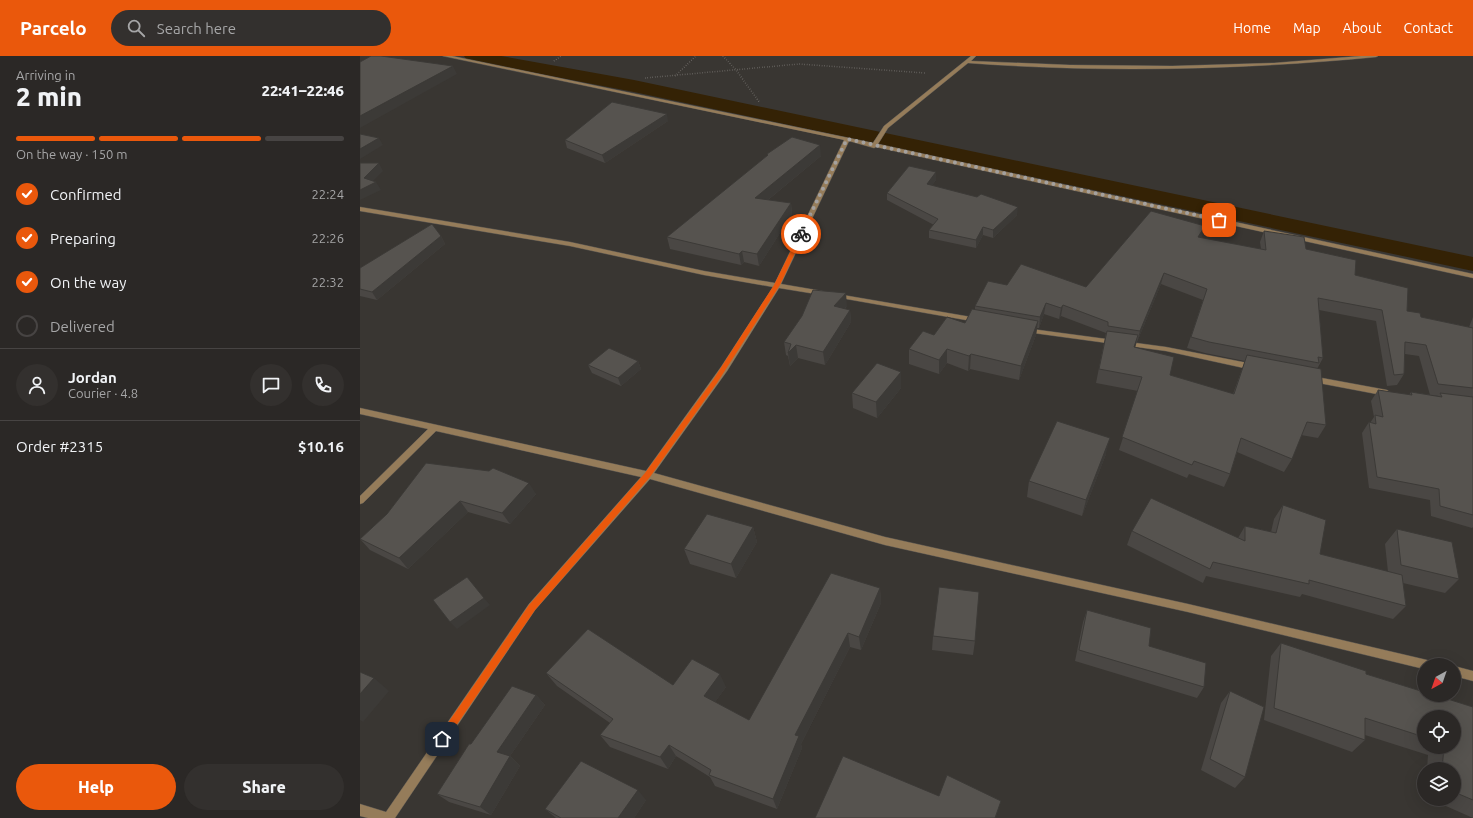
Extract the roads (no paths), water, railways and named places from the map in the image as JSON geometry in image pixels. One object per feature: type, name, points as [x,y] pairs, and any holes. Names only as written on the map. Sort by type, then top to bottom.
[{"type":"street","points":[[445,56],[847,139],[1473,276]]},
{"type":"street","points":[[874,146],[886,127],[974,56]]},
{"type":"street","points":[[968,62],[1040,67],[1176,67],[1326,61],[1376,56]]},
{"type":"street","points":[[360,810],[388,818],[532,607],[648,475],[724,369],[777,285],[847,139]]},
{"type":"street","points":[[360,209],[570,244],[704,273],[987,322]]},
{"type":"street","points":[[1017,328],[1166,349],[1264,370]]},
{"type":"street","points":[[1302,377],[1392,394]]},
{"type":"street","points":[[360,412],[648,475],[885,541],[1188,608],[1417,662]]},
{"type":"street","points":[[360,501],[434,428]]},
{"type":"street","points":[[1461,673],[1473,676]]},
{"type":"waterway","points":[[473,56],[634,86],[1473,264]]}]
